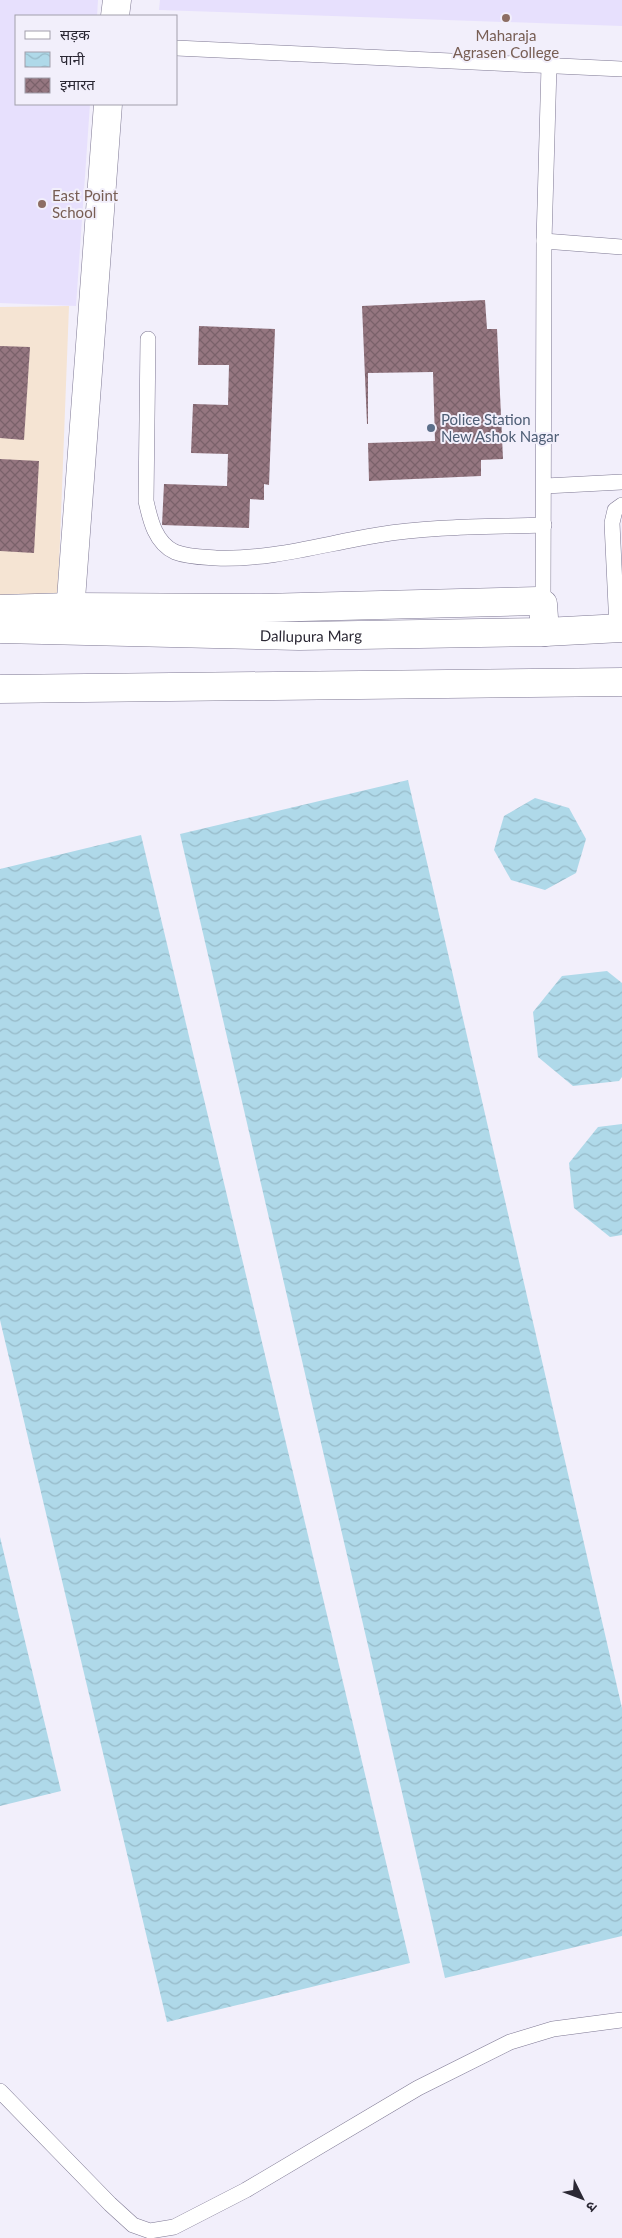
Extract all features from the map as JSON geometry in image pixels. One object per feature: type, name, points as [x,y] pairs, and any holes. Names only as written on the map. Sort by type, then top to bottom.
[{"type":"main road","points":[[115,15],[117,0]]},
{"type":"main road","points":[[70,619],[108,105]]},
{"type":"main road","points":[[0,609],[70,619],[262,608],[538,602],[543,604],[545,632]]},
{"type":"main road","name":"Dallupura Marg","points":[[0,629],[70,619],[299,636],[545,632],[620,628]]},
{"type":"main road","points":[[0,689],[622,682]]},
{"type":"lane","points":[[178,48],[622,69]]},
{"type":"lane","points":[[543,604],[545,486],[544,241],[549,66]]},
{"type":"lane","points":[[544,241],[622,247]]},
{"type":"lane","points":[[148,339],[146,501],[152,526],[161,540],[174,551],[194,557],[238,558],[287,554],[378,535],[416,530],[544,525]]},
{"type":"lane","points":[[545,486],[622,482]]},
{"type":"lane","points":[[620,628],[612,523],[615,510],[622,505]]},
{"type":"lane","points":[[0,2091],[110,2204],[133,2225],[145,2234],[167,2233],[174,2227],[246,2190],[418,2088],[510,2042],[553,2029],[622,2020]]},
{"type":"shaded area","name":"East Point School","points":[[0,0],[98,0],[97,15],[15,15],[15,105],[90,105],[76,306],[0,303]]},
{"type":"shaded area","name":"Maharaja Agrasen College","points":[[160,0],[622,0],[622,26],[159,10]]},
{"type":"shaded area","points":[[69,306],[58,593],[0,596],[0,307]]},
{"type":"water","points":[[408,780],[622,1708],[622,1936],[445,1978],[180,834]]},
{"type":"water","points":[[535,798],[569,808],[586,839],[576,873],[545,890],[511,880],[494,850],[504,816]]},
{"type":"water","points":[[141,835],[410,1963],[167,2022],[0,1320],[0,869]]},
{"type":"water","points":[[607,971],[622,983],[622,1077],[619,1081],[573,1086],[538,1057],[533,1012],[562,976]]},
{"type":"water","points":[[622,1124],[622,1235],[610,1237],[574,1208],[569,1163],[598,1127]]},
{"type":"water","points":[[0,1537],[61,1791],[0,1806]]},
{"type":"building","points":[[485,300],[487,329],[497,329],[503,459],[481,460],[481,476],[369,481],[368,443],[435,441],[433,372],[368,373],[367,424],[362,306]]},
{"type":"building","points":[[199,326],[275,329],[269,485],[264,484],[264,500],[250,499],[249,528],[162,525],[164,484],[227,486],[228,454],[191,453],[193,404],[228,405],[229,365],[198,365]]},
{"type":"building","points":[[0,346],[30,347],[24,440],[0,438]]},
{"type":"building","points":[[0,459],[39,461],[34,553],[0,551]]},
{"type":"place","name":"Maharaja Agrasen College","points":[[506,18]]},
{"type":"place","name":"East Point School","points":[[42,204]]},
{"type":"place","name":"Police Station New Ashok Nagar","points":[[431,428]]}]
